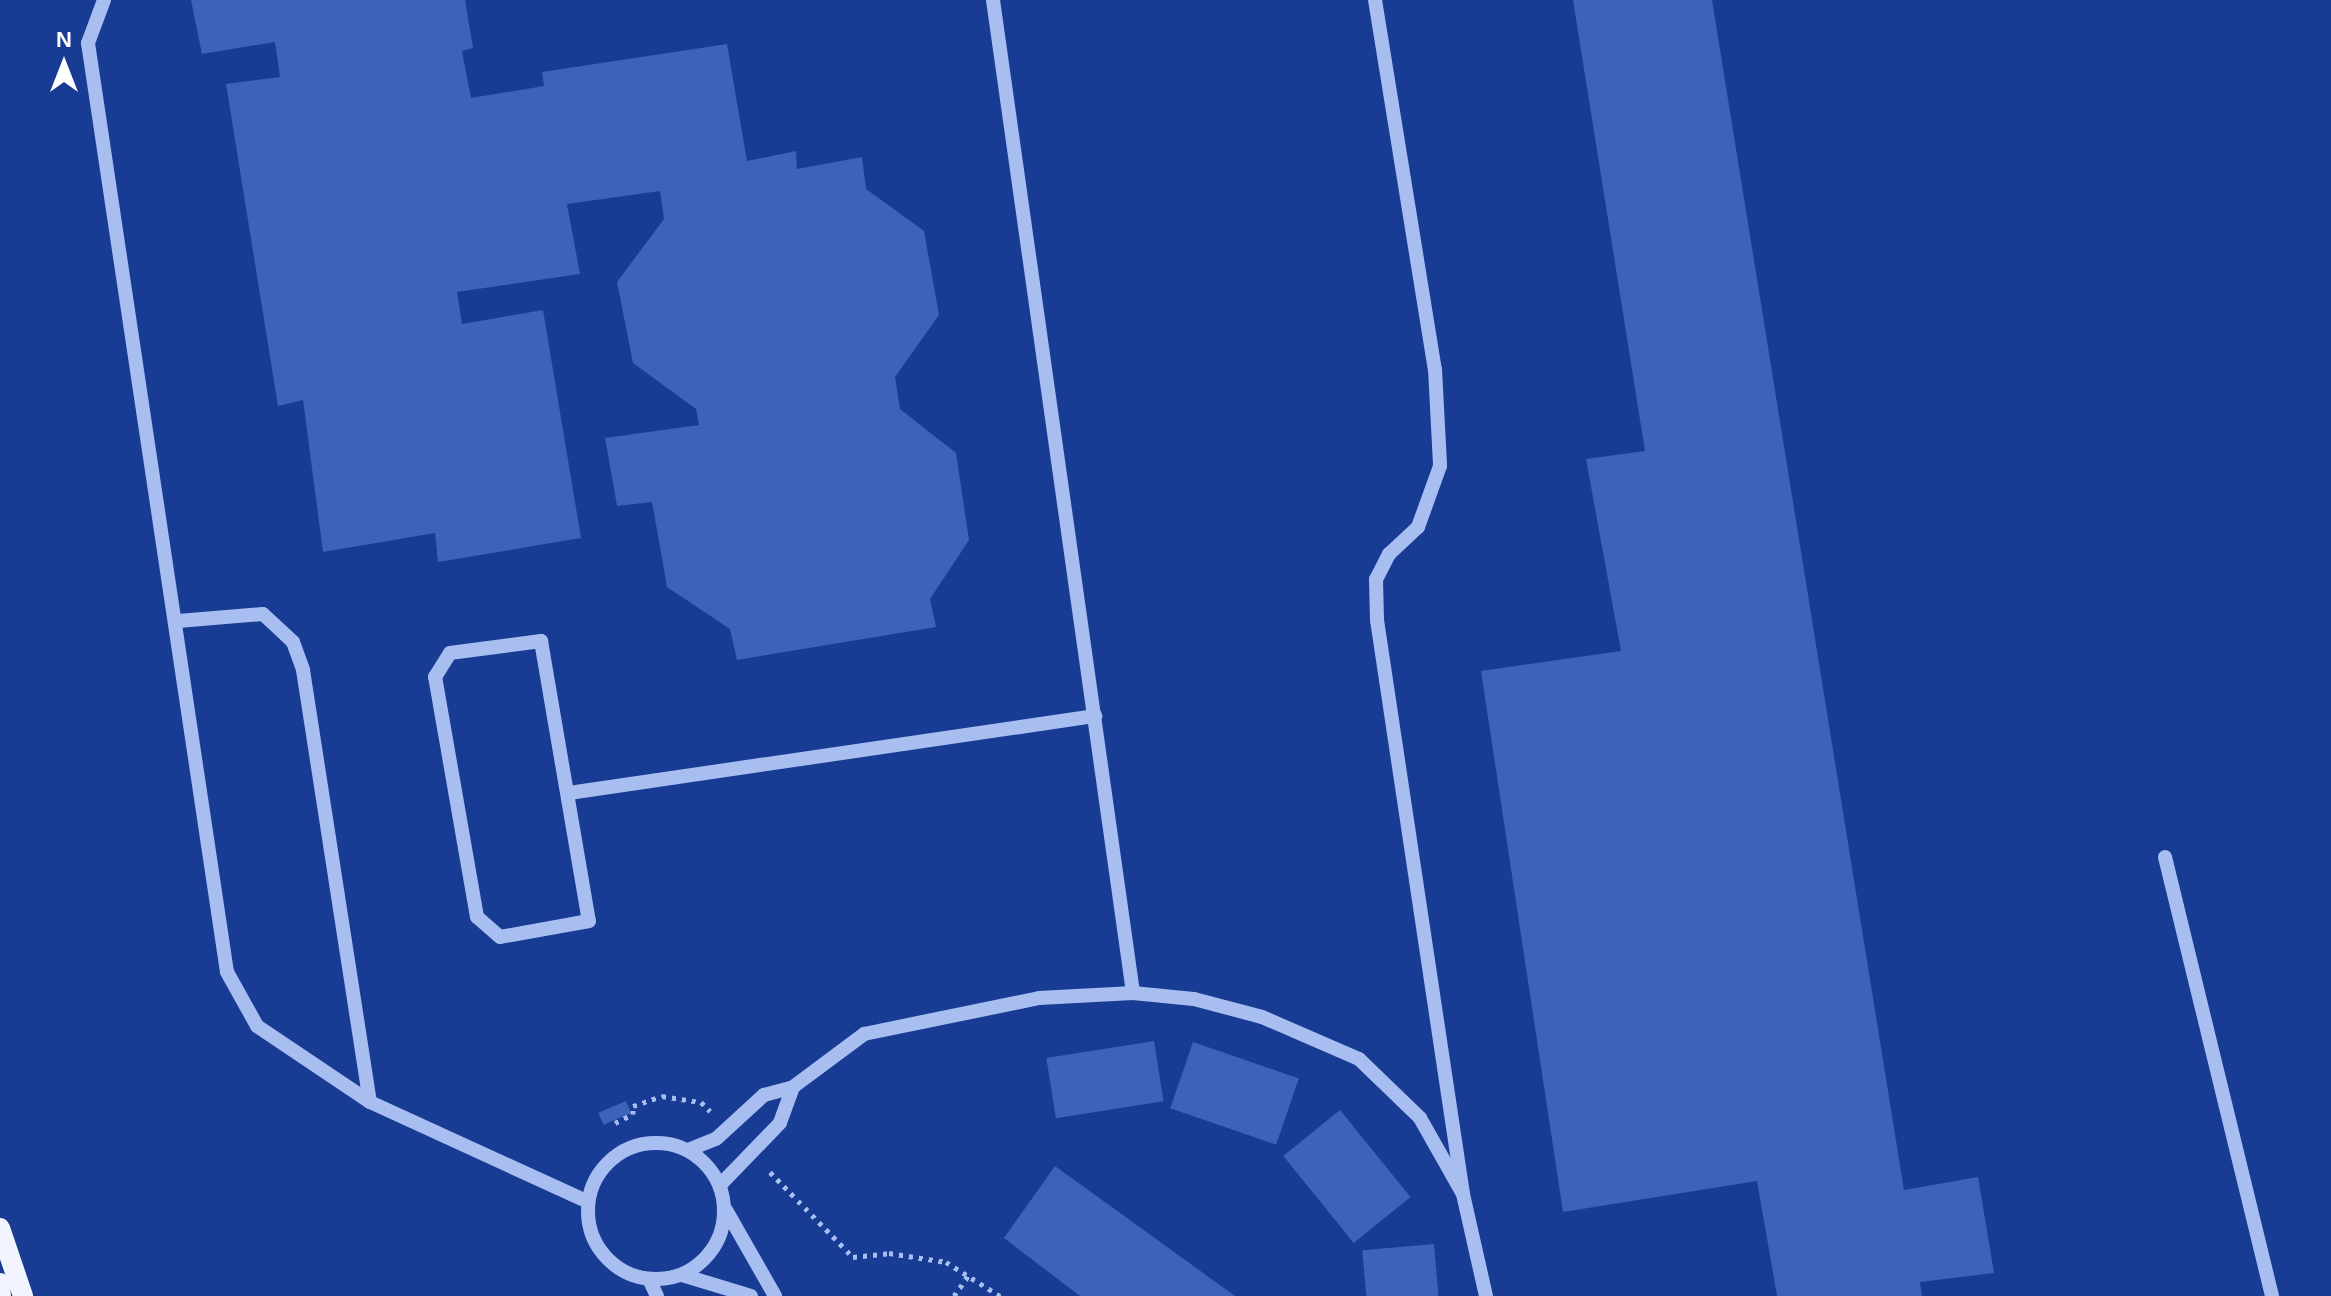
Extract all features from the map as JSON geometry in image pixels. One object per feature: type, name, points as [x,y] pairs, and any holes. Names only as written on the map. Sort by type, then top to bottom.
[{"type":"main road","points":[[0,1228],[23,1296]]},
{"type":"main road","points":[[0,1283],[1,1296]]},
{"type":"lane","points":[[104,0],[88,43],[178,621],[227,972],[257,1026],[370,1102],[588,1202]]},
{"type":"lane","points":[[993,0],[1133,993]]},
{"type":"lane","points":[[1375,0],[1435,369],[1440,466],[1418,527],[1389,554],[1376,579],[1377,620],[1463,1194],[1486,1296]]},
{"type":"lane","points":[[178,621],[263,614],[293,642],[303,670],[370,1102]]},
{"type":"lane","points":[[541,641],[569,793],[589,921],[500,937],[477,917],[435,677],[450,653],[541,641]]},
{"type":"lane","points":[[569,793],[1095,716]]},
{"type":"lane","points":[[2165,857],[2272,1296]]},
{"type":"lane","points":[[751,1296],[681,1275],[649,1279],[628,1273],[596,1245],[588,1202],[594,1182],[624,1151],[645,1144],[688,1150],[717,1138],[764,1095],[793,1087],[864,1034],[903,1021],[1039,998],[1133,993],[1194,999],[1262,1017],[1359,1059],[1420,1118],[1463,1194]]},
{"type":"lane","points":[[720,1185],[780,1123],[793,1087]]},
{"type":"lane","points":[[688,1150],[720,1185],[724,1207],[775,1296]]},
{"type":"lane","points":[[681,1275],[718,1240],[724,1207]]},
{"type":"lane","points":[[649,1279],[657,1296]]},
{"type":"path","points":[[615,1123],[633,1114],[633,1106],[676,1095],[701,1102],[715,1117]]},
{"type":"path","points":[[764,1165],[853,1257],[910,1255],[971,1272],[1000,1296]]},
{"type":"path","points":[[954,1296],[971,1272]]},
{"type":"building","points":[[191,0],[465,0],[473,48],[462,51],[471,98],[544,86],[542,72],[727,44],[747,161],[796,151],[797,169],[862,157],[866,189],[924,231],[939,315],[895,377],[900,409],[956,453],[969,540],[930,599],[936,627],[737,660],[730,629],[667,587],[652,502],[617,506],[605,438],[699,425],[696,409],[633,363],[617,282],[664,219],[660,191],[567,204],[580,274],[457,292],[462,324],[543,310],[581,538],[438,562],[435,533],[323,552],[303,400],[278,406],[226,84],[280,77],[275,42],[202,54]]},
{"type":"building","points":[[1573,0],[1712,0],[1904,1190],[1978,1177],[1994,1273],[1920,1282],[1922,1296],[1777,1296],[1757,1181],[1563,1212],[1481,671],[1621,651],[1586,459],[1645,451]]},
{"type":"building","points":[[1154,1041],[1164,1101],[1056,1118],[1046,1058]]},
{"type":"building","points":[[1193,1042],[1299,1078],[1276,1145],[1170,1108]]},
{"type":"building","points":[[626,1101],[631,1113],[603,1125],[598,1113]]},
{"type":"building","points":[[1340,1110],[1410,1197],[1354,1243],[1283,1156]]},
{"type":"building","points":[[1055,1166],[1235,1296],[1080,1296],[1004,1238]]},
{"type":"building","points":[[1434,1244],[1439,1296],[1366,1296],[1362,1250]]}]
